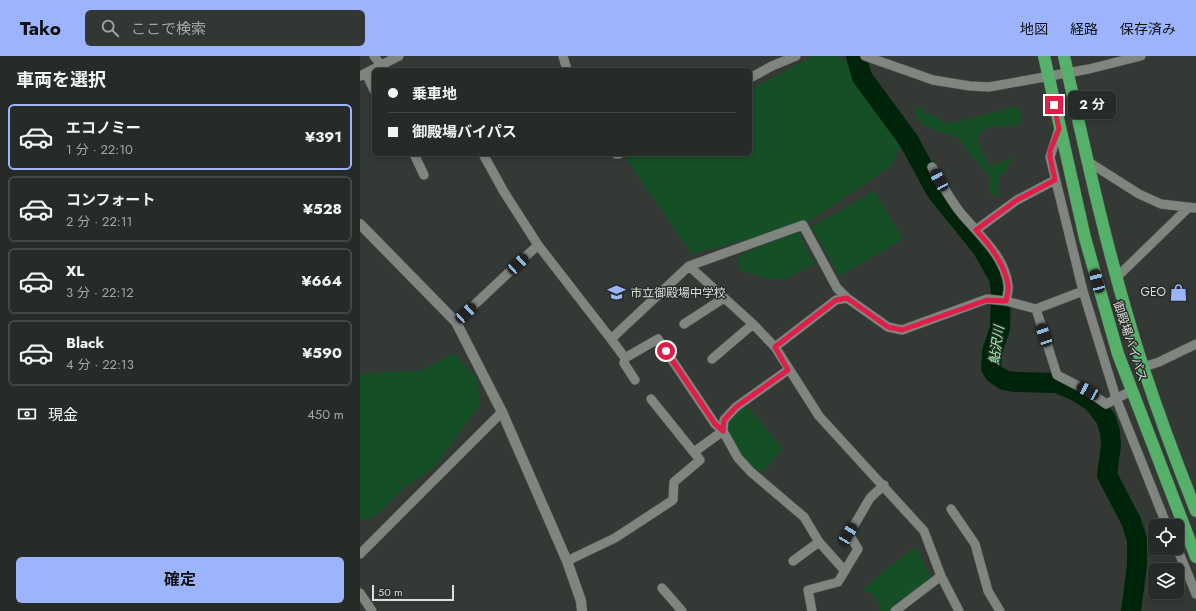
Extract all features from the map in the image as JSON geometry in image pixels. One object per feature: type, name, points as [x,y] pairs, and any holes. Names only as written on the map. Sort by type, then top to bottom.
[{"type":"highway","name":"御殿場バイパス","points":[[1044,56],[1059,129],[1087,246],[1118,354],[1196,557]]},
{"type":"highway","name":"御殿場バイパス","points":[[1064,56],[1087,161],[1117,277],[1143,367],[1196,511]]},
{"type":"street","points":[[374,56],[381,65]]},
{"type":"street","points":[[375,68],[399,56]]},
{"type":"street","points":[[563,56],[563,68]]},
{"type":"street","points":[[752,77],[796,56]]},
{"type":"street","points":[[865,56],[933,80],[970,86],[989,87],[1068,73],[1141,56]]},
{"type":"street","points":[[372,70],[363,74],[372,87]]},
{"type":"street","points":[[1059,129],[1050,151],[1050,157],[1083,291],[1116,398],[1164,519]]},
{"type":"street","points":[[415,156],[424,175]]},
{"type":"street","points":[[484,156],[504,192],[538,245],[625,358],[624,363],[635,380]]},
{"type":"street","points":[[1087,161],[1139,194],[1161,204],[1193,208]]},
{"type":"street","points":[[932,167],[946,192],[988,243],[1002,265],[1008,286],[1006,301]]},
{"type":"street","points":[[976,230],[1017,200],[1055,180]]},
{"type":"street","points":[[1117,277],[1193,208]]},
{"type":"street","points":[[360,224],[456,322],[502,412],[566,561],[581,601],[582,611]]},
{"type":"street","points":[[611,339],[689,266],[803,225],[837,288],[847,298],[888,327],[902,330],[987,300],[1006,301],[1036,308],[1083,291]]},
{"type":"street","points":[[456,322],[538,245]]},
{"type":"street","points":[[689,266],[753,324],[775,347],[788,370],[819,416],[884,485],[924,531],[941,576],[959,611]]},
{"type":"street","points":[[684,324],[724,298]]},
{"type":"street","points":[[775,347],[836,300],[847,298]]},
{"type":"street","points":[[1036,308],[1057,375],[1088,391],[1106,404],[1131,391]]},
{"type":"street","points":[[712,359],[753,324]]},
{"type":"street","points":[[625,358],[658,339],[715,424],[723,431],[738,458],[751,472],[804,517],[819,542],[845,571]]},
{"type":"street","points":[[1143,367],[1159,362],[1196,344]]},
{"type":"street","points":[[694,452],[723,431],[724,420],[736,407],[788,370]]},
{"type":"street","points":[[566,561],[615,538],[673,500],[674,482],[700,460],[651,399]]},
{"type":"street","points":[[360,554],[502,412]]},
{"type":"street","points":[[812,611],[808,590],[838,582],[858,549],[848,534],[870,498],[884,485]]},
{"type":"street","points":[[951,509],[975,544],[988,591],[1000,611]]},
{"type":"street","points":[[793,561],[819,542]]},
{"type":"street","points":[[1179,555],[1196,594]]},
{"type":"street","points":[[895,611],[941,576]]},
{"type":"street","points":[[662,588],[682,611]]},
{"type":"street","points":[[360,593],[372,611]]},
{"type":"green space","points":[[812,56],[838,56],[846,60],[902,144],[890,167],[803,225],[692,254],[626,159],[631,156],[752,156],[752,89]]},
{"type":"green space","points":[[919,106],[925,114],[935,116],[943,123],[956,122],[1016,106],[1018,108],[1022,116],[1018,126],[994,126],[984,130],[977,139],[989,167],[1016,156],[1016,158],[1008,164],[1006,172],[999,175],[998,199],[989,192],[989,175],[973,158],[959,138],[922,125],[915,113],[916,108]]},
{"type":"green space","points":[[874,191],[903,239],[840,276],[811,227]]},
{"type":"green space","points":[[797,230],[815,264],[788,278],[768,279],[739,270],[738,256]]},
{"type":"green space","points":[[453,353],[477,378],[480,404],[436,466],[403,489],[377,515],[360,520],[360,374],[423,370]]},
{"type":"green space","points":[[747,406],[783,449],[761,474],[738,454],[723,428],[739,408]]},
{"type":"green space","points":[[916,547],[932,579],[890,611],[880,611],[877,598],[863,589]]},
{"type":"waterway","name":"鮎沢川","points":[[856,56],[862,77],[909,141],[936,191],[982,248],[999,278],[1001,292],[1000,328],[992,352],[991,368],[995,374],[1004,380],[1014,382],[1057,383],[1076,391],[1093,402],[1106,419],[1110,432],[1111,445],[1107,475],[1131,521],[1137,540],[1137,565],[1131,611]]},
{"type":"place","name":"GEO","points":[[1179,292]]},
{"type":"place","name":"市立御殿場中学校","points":[[617,293]]},
{"type":"route","points":[[666,351],[715,424],[723,431],[724,420],[736,407],[788,370],[775,347],[836,300],[847,298],[888,327],[902,330],[987,300],[1006,301],[1008,286],[1002,265],[988,243],[976,230],[1017,200],[1055,180],[1050,157],[1050,151],[1059,129],[1054,105]]}]
